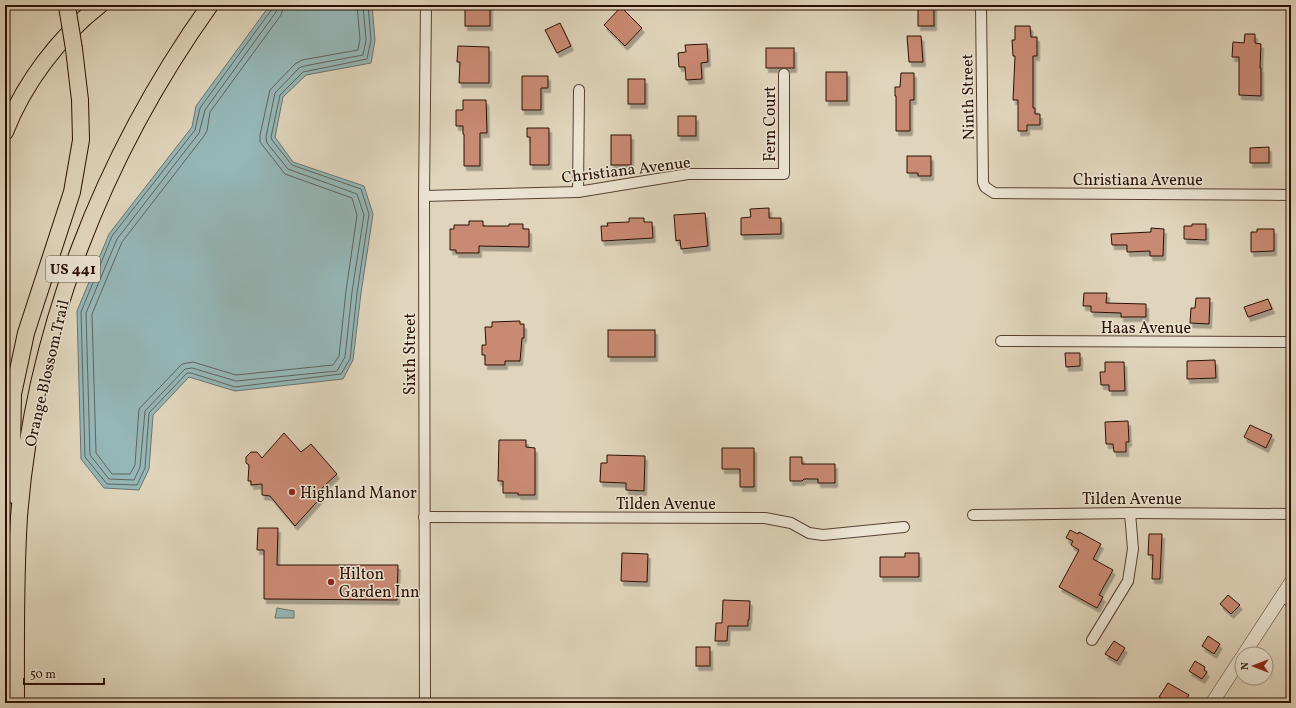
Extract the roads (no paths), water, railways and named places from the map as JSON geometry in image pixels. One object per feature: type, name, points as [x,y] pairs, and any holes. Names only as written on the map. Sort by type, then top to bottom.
[{"type":"main road","points":[[5,132],[25,89],[52,52],[82,19],[100,5]]},
{"type":"main road","name":"Orange Blossom Trail","points":[[17,561],[19,516],[29,437],[44,367],[63,297],[98,202],[127,140],[160,81],[210,5]]},
{"type":"main road","points":[[17,561],[12,450],[14,394],[26,333],[72,192],[81,140],[80,100],[67,6]]},
{"type":"main road","name":"US 441","points":[[16,703],[17,561]]},
{"type":"street","name":"Sixth Street","points":[[425,703],[424,196],[426,5]]},
{"type":"street","name":"Ninth Street","points":[[981,5],[983,182],[985,187]]},
{"type":"street","name":"Fern Court","points":[[784,74],[784,174]]},
{"type":"street","points":[[578,192],[579,90]]},
{"type":"street","name":"Christiana Avenue","points":[[424,196],[578,192],[688,174],[784,174]]},
{"type":"street","name":"Christiana Avenue","points":[[985,187],[994,193],[1291,195]]},
{"type":"street","name":"Haas Avenue","points":[[1001,341],[1291,342]]},
{"type":"street","points":[[1092,640],[1128,581],[1133,549],[1130,513]]},
{"type":"street","name":"Tilden Avenue","points":[[973,515],[1130,513],[1291,514]]},
{"type":"street","name":"Tilden Avenue","points":[[424,517],[765,518],[791,523],[809,533],[823,535],[904,527]]},
{"type":"street","points":[[1250,646],[1286,599],[1291,582]]},
{"type":"street","points":[[1212,703],[1234,669]]},
{"type":"water","points":[[270,5],[372,5],[375,40],[371,63],[306,75],[283,97],[275,137],[293,162],[364,186],[373,214],[353,360],[343,379],[235,391],[189,377],[153,415],[149,469],[139,490],[104,488],[81,459],[77,311],[109,234],[192,127],[196,106]]},
{"type":"water","points":[[277,608],[294,611],[294,618],[275,618]]},
{"type":"place","name":"Highland Manor","points":[[292,492]]},
{"type":"place","name":"Hilton Garden Inn","points":[[331,582]]}]
